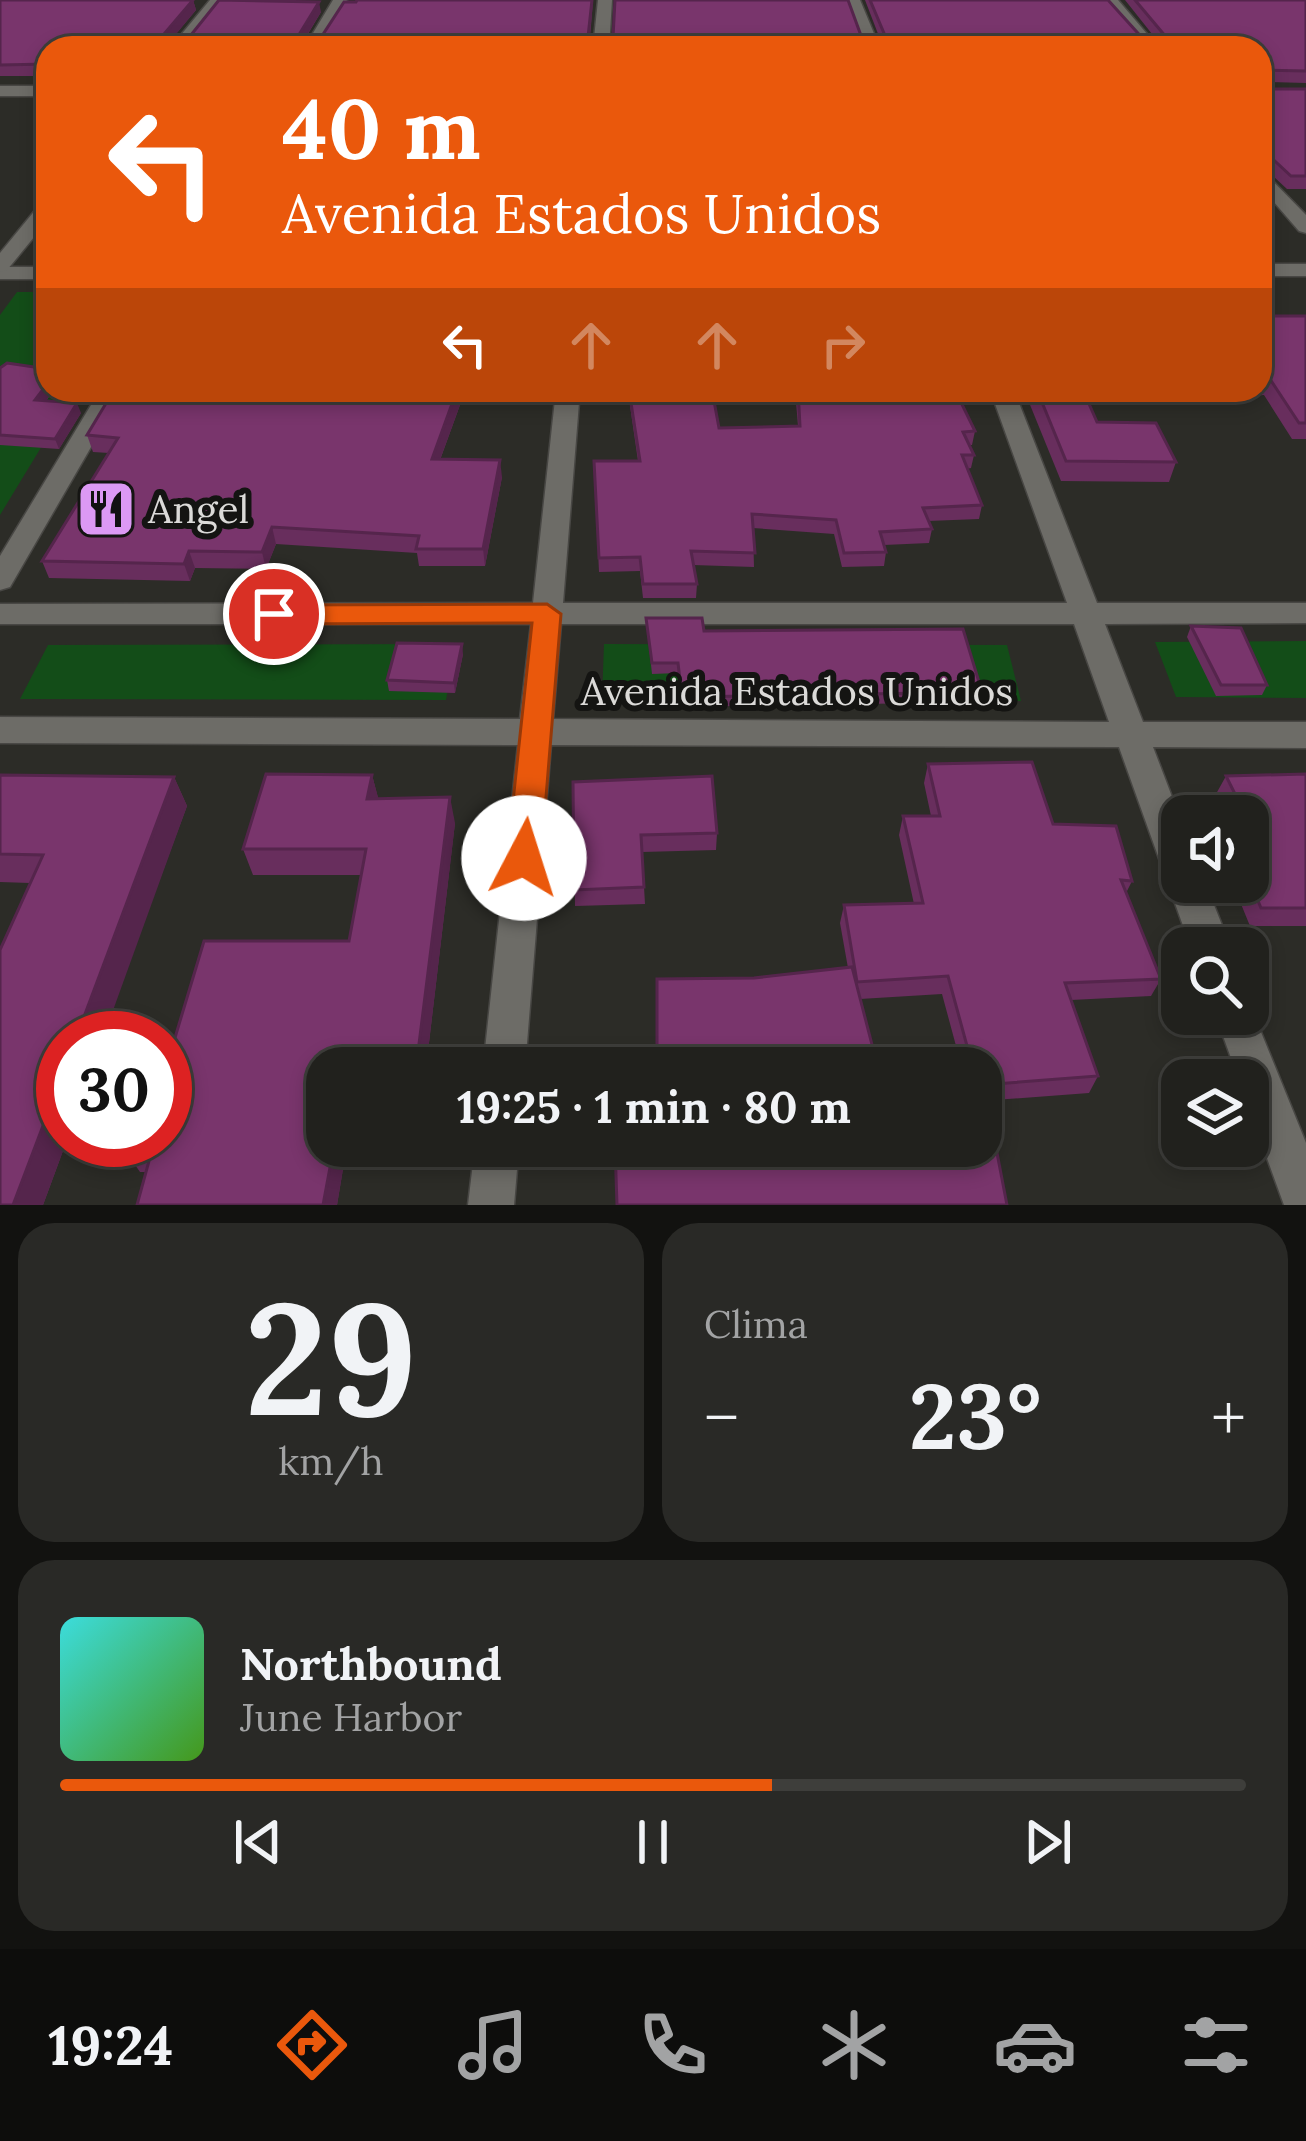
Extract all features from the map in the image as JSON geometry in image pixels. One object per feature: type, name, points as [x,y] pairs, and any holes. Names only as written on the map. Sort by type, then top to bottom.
[{"type":"street","points":[[188,36],[217,0]]},
{"type":"street","points":[[319,36],[340,0]]},
{"type":"street","points":[[602,36],[605,0]]},
{"type":"street","points":[[853,0],[867,36]]},
{"type":"street","points":[[1110,0],[1141,36]]},
{"type":"street","points":[[0,92],[36,92]]},
{"type":"street","points":[[1272,188],[1306,227]]},
{"type":"street","points":[[0,270],[36,224]]},
{"type":"street","points":[[0,270],[36,272]]},
{"type":"street","points":[[1272,270],[1306,270]]},
{"type":"street","points":[[0,580],[105,402]]},
{"type":"street","points":[[506,1047],[567,402]]},
{"type":"street","points":[[1006,402],[1161,816]]},
{"type":"street","name":"Avenida Estados Unidos","points":[[0,614],[1306,613]]},
{"type":"street","name":"Avenida Estados Unidos","points":[[0,730],[1306,735]]},
{"type":"street","points":[[1243,1035],[1306,1202]]},
{"type":"street","points":[[491,1205],[495,1167]]},
{"type":"green space","points":[[17,292],[36,292],[36,402],[69,402],[0,515],[0,315]]},
{"type":"green space","points":[[1306,641],[1306,698],[1176,697],[1155,642]]},
{"type":"green space","points":[[456,644],[446,700],[20,699],[48,645]]},
{"type":"green space","points":[[604,644],[1007,645],[1021,701],[602,699]]},
{"type":"building","points":[[0,0],[193,0],[165,36],[36,36],[36,64],[0,65]]},
{"type":"building","points":[[219,0],[319,2],[298,36],[190,36]]},
{"type":"building","points":[[357,0],[592,0],[588,36],[322,36],[344,2]]},
{"type":"building","points":[[615,0],[848,0],[861,36],[613,36]]},
{"type":"building","points":[[870,0],[1108,0],[1141,36],[885,36]]},
{"type":"building","points":[[1135,0],[1306,0],[1306,71],[1272,70],[1272,36],[1165,36]]},
{"type":"building","points":[[1272,89],[1306,89],[1306,176],[1291,176],[1272,158]]},
{"type":"building","points":[[1272,316],[1306,316],[1306,423],[1299,423],[1272,382]]},
{"type":"building","points":[[7,363],[36,367],[36,402],[77,403],[55,439],[0,435],[0,368]]},
{"type":"building","points":[[107,402],[453,402],[432,459],[500,460],[483,549],[416,549],[419,536],[272,527],[262,552],[189,551],[184,564],[42,561],[118,438],[87,435]]},
{"type":"building","points":[[631,402],[714,402],[719,428],[800,426],[799,402],[961,402],[975,431],[963,432],[974,455],[962,455],[982,505],[923,508],[932,529],[880,532],[886,552],[844,553],[836,520],[752,514],[755,553],[691,551],[697,584],[643,584],[640,557],[599,558],[594,461],[640,461]]},
{"type":"building","points":[[1042,402],[1088,402],[1097,422],[1156,423],[1176,462],[1066,461]]},
{"type":"building","points":[[646,618],[702,618],[704,631],[963,629],[982,692],[682,697],[678,663],[652,663]]},
{"type":"building","points":[[1191,626],[1241,628],[1267,685],[1221,685]]},
{"type":"building","points":[[397,643],[462,644],[454,683],[387,680]]},
{"type":"building","points":[[1032,762],[1053,824],[1116,826],[1132,881],[1121,880],[1161,979],[1065,983],[1098,1076],[1002,1083],[1002,1047],[967,1047],[948,976],[857,982],[844,905],[923,903],[903,816],[940,816],[928,764]]},
{"type":"building","points":[[266,774],[372,775],[367,799],[450,797],[419,1047],[306,1047],[306,1167],[330,1167],[323,1205],[137,1205],[147,1167],[192,1167],[192,1011],[183,1011],[204,941],[349,941],[366,849],[243,849]]},
{"type":"building","points":[[1306,774],[1306,908],[1261,908],[1259,903],[1269,903],[1269,795],[1236,795],[1226,776]]},
{"type":"building","points":[[0,775],[174,777],[86,1011],[36,1011],[36,1144],[13,1205],[0,1205],[0,950],[43,855],[0,854]]},
{"type":"building","points":[[712,776],[717,833],[641,835],[644,887],[574,890],[573,782]]},
{"type":"building","points":[[852,967],[873,1047],[657,1047],[657,979],[754,978]]},
{"type":"building","points":[[616,1167],[1000,1167],[1007,1205],[617,1205]]},
{"type":"place","name":"Angel","points":[[106,509]]},
{"type":"route","points":[[274,614],[547,614],[524,858]]}]
